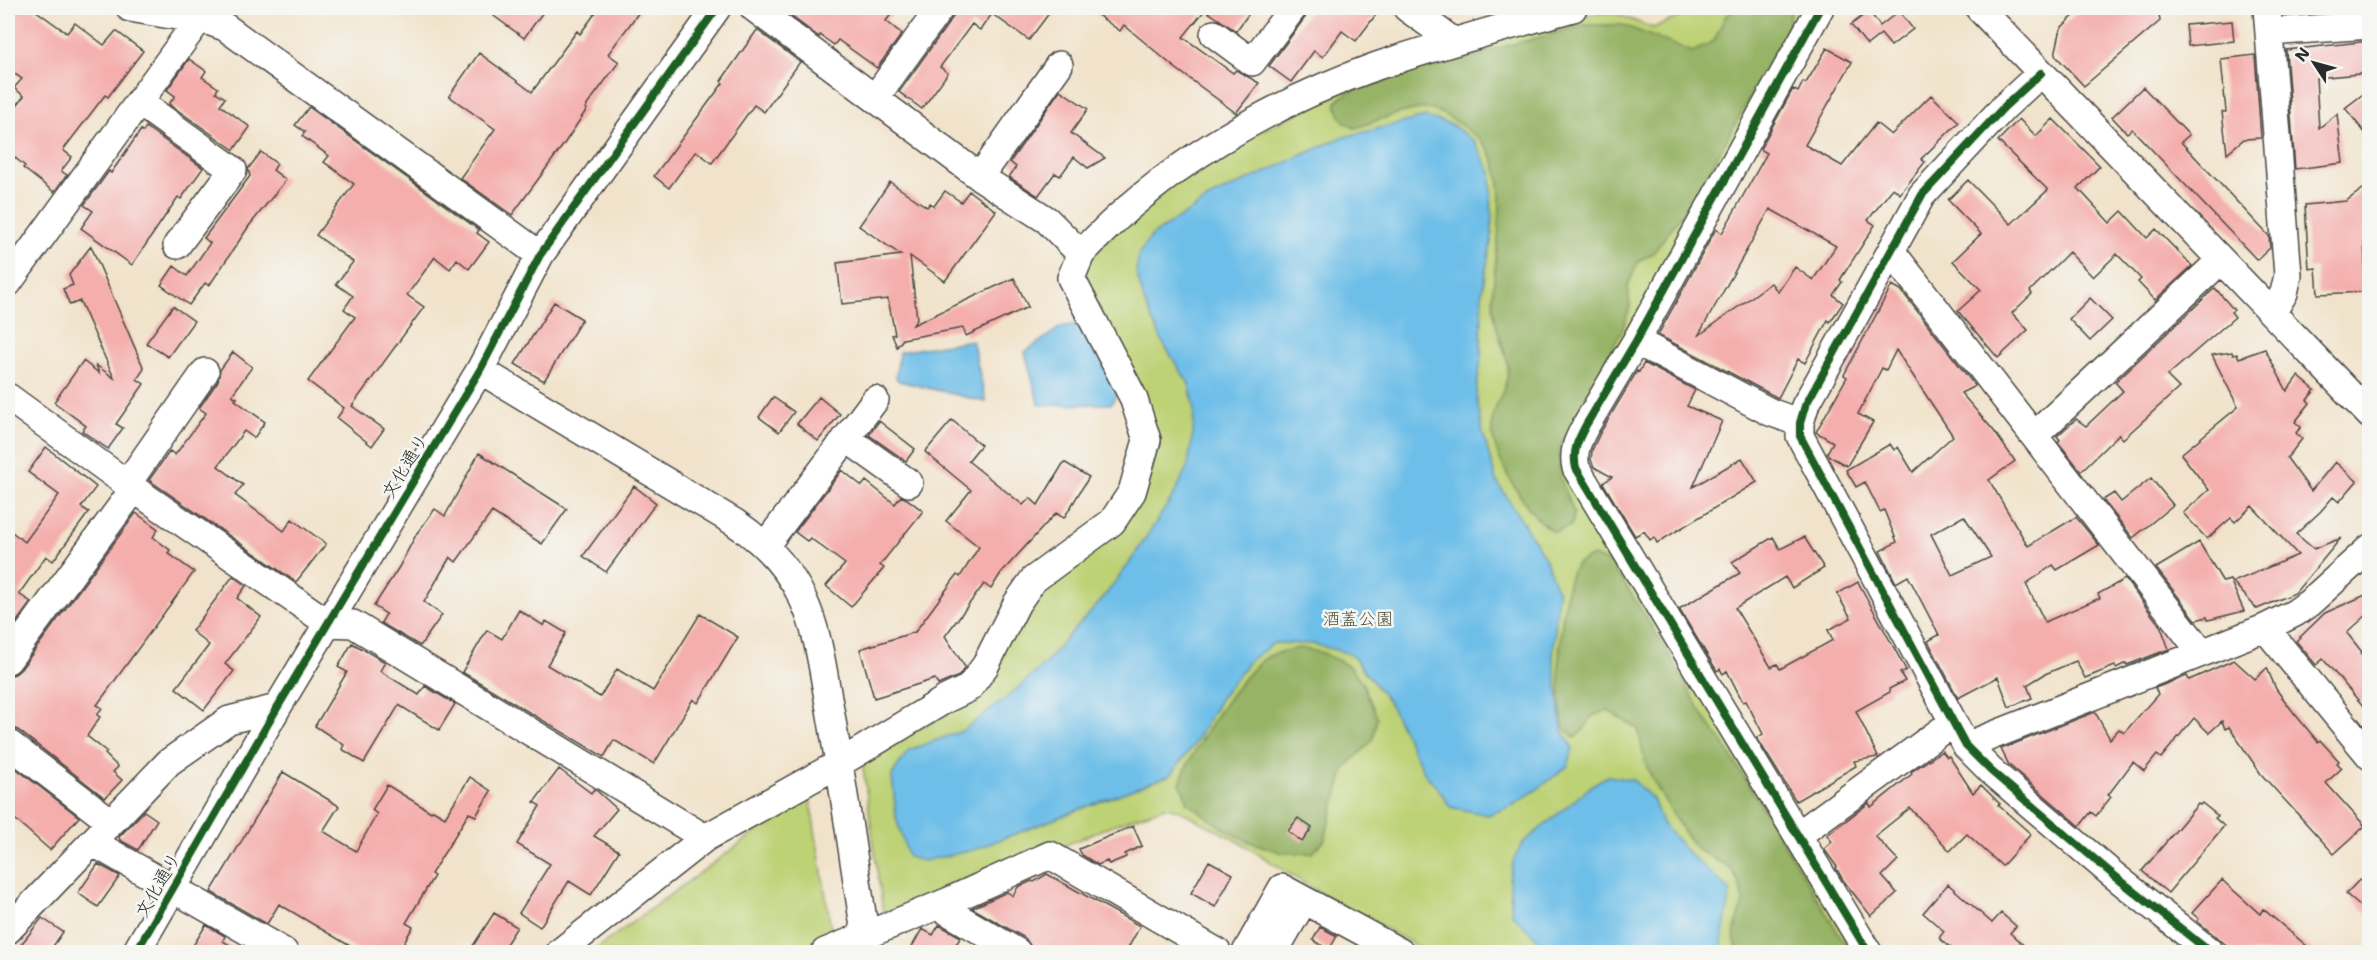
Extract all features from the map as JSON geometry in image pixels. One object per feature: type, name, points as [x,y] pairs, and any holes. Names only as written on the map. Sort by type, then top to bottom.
[{"type":"street","points":[[130,8],[203,14],[225,27],[540,255]]},
{"type":"street","name":"文化通り","points":[[136,952],[277,708],[480,370],[540,255],[717,8]]},
{"type":"street","points":[[754,8],[980,177],[1047,220],[1080,254]]},
{"type":"street","points":[[875,98],[940,8]]},
{"type":"street","points":[[1214,33],[1252,62],[1293,8]]},
{"type":"street","points":[[1407,8],[1453,41]]},
{"type":"street","points":[[560,952],[705,838],[969,688],[984,666],[1017,603],[1033,580],[1112,522],[1132,492],[1147,440],[1132,397],[1071,278],[1080,254],[1109,223],[1140,196],[1210,147],[1295,100],[1375,67],[1453,41],[1573,8]]},
{"type":"street","points":[[1820,8],[1636,341],[1578,439],[1574,459],[1576,468],[1868,952]]},
{"type":"street","points":[[1979,8],[2370,415]]},
{"type":"street","points":[[8,283],[203,14]]},
{"type":"street","points":[[2272,313],[2284,293],[2288,275],[2268,20],[2370,25]]},
{"type":"street","points":[[980,177],[1059,65]]},
{"type":"street","points":[[2041,73],[2004,107],[1922,195],[1805,406],[1800,423],[1800,436],[1959,734],[1991,771],[2111,873],[2210,952]]},
{"type":"street","points":[[139,102],[233,170],[177,245]]},
{"type":"street","points":[[1891,251],[2201,652]]},
{"type":"street","points":[[2034,436],[2221,260]]},
{"type":"street","points":[[1636,341],[1770,412],[1800,423]]},
{"type":"street","points":[[480,370],[747,530],[765,546],[790,576],[811,617],[816,633],[840,763],[866,944]]},
{"type":"street","points":[[8,660],[130,486],[205,372]]},
{"type":"street","points":[[8,397],[130,486],[328,623],[353,624],[705,838]]},
{"type":"street","points":[[765,546],[875,400]]},
{"type":"street","points":[[846,438],[909,483]]},
{"type":"street","points":[[1798,835],[1959,734],[2201,652],[2265,628],[2295,613],[2370,548]]},
{"type":"street","points":[[2265,628],[2370,756]]},
{"type":"street","points":[[8,930],[169,762],[230,720],[277,708]]},
{"type":"street","points":[[8,743],[111,822]]},
{"type":"street","points":[[92,842],[284,952]]},
{"type":"street","points":[[825,952],[866,944],[944,903],[1050,855],[1217,952]]},
{"type":"street","points":[[1246,952],[1293,894]]},
{"type":"street","points":[[1274,952],[1293,894]]},
{"type":"street","points":[[1293,894],[1400,952]]},
{"type":"street","points":[[944,903],[947,911],[1017,952]]},
{"type":"green space","name":"酒蓋公園","points":[[1700,8],[1799,8],[1803,14],[1568,441],[1855,952],[1428,952],[1315,890],[1241,843],[1179,810],[1165,807],[1110,826],[894,919],[883,912],[862,760],[973,699],[1032,595],[1135,498],[1160,442],[1150,415],[1084,278],[1092,255],[1137,209],[1219,151],[1372,77],[1570,16],[1612,12],[1653,28]]},
{"type":"green space","points":[[1736,8],[1787,8],[1791,12],[1785,34],[1696,195],[1653,253],[1639,261],[1628,285],[1630,307],[1623,328],[1559,450],[1560,477],[1574,513],[1571,526],[1554,532],[1534,514],[1514,487],[1499,456],[1492,430],[1493,416],[1508,371],[1493,307],[1500,218],[1498,178],[1494,161],[1486,146],[1476,137],[1454,120],[1436,111],[1421,109],[1406,112],[1355,128],[1341,118],[1336,102],[1347,93],[1378,81],[1584,25],[1623,25],[1693,52],[1714,41],[1725,17]]},
{"type":"green space","points":[[1594,556],[1613,565],[1850,952],[1739,952],[1735,932],[1743,897],[1738,880],[1732,869],[1698,850],[1684,833],[1652,779],[1645,762],[1638,729],[1607,710],[1592,716],[1583,731],[1574,737],[1563,727],[1559,680],[1562,619],[1567,588],[1577,564]]},
{"type":"green space","points":[[1300,648],[1323,653],[1349,666],[1362,682],[1377,717],[1373,740],[1345,768],[1324,841],[1312,853],[1283,853],[1247,841],[1218,825],[1188,803],[1180,783],[1193,753],[1217,714],[1245,678],[1269,656]]},
{"type":"green space","points":[[809,793],[832,934],[789,952],[592,952]]},
{"type":"water","points":[[1425,117],[1451,124],[1474,141],[1491,172],[1492,237],[1482,291],[1481,359],[1476,393],[1481,426],[1496,480],[1545,558],[1558,592],[1553,656],[1562,729],[1573,748],[1568,766],[1513,805],[1488,815],[1450,807],[1438,788],[1425,774],[1388,701],[1351,654],[1313,644],[1274,643],[1249,661],[1222,696],[1193,746],[1170,775],[973,850],[923,861],[908,857],[896,817],[892,775],[909,750],[962,731],[1005,699],[1044,665],[1100,602],[1128,565],[1175,493],[1188,465],[1194,406],[1189,384],[1164,345],[1145,304],[1136,271],[1139,254],[1152,235],[1215,195],[1340,138]]},
{"type":"water","points":[[1075,324],[1094,343],[1118,392],[1111,404],[1039,405],[1025,352],[1061,327]]},
{"type":"water","points":[[972,340],[986,402],[899,381],[896,378],[899,352]]},
{"type":"water","points":[[1608,776],[1633,780],[1653,799],[1662,823],[1690,855],[1730,890],[1722,952],[1550,952],[1512,914],[1509,879],[1514,859],[1523,843],[1595,783]]},
{"type":"building","points":[[8,8],[32,8],[67,33],[75,23],[104,45],[116,31],[143,51],[108,97],[105,95],[63,150],[72,157],[61,171],[67,175],[54,192],[23,168],[25,166],[8,152],[8,118],[24,96],[14,88],[22,79],[8,69]]},
{"type":"building","points":[[483,8],[546,8],[524,38]]},
{"type":"building","points":[[599,8],[642,8],[608,54],[619,62],[585,108],[587,109],[564,144],[512,215],[460,178],[495,129],[449,96],[479,53],[532,92],[577,31],[580,34]]},
{"type":"building","points":[[780,8],[896,8],[886,21],[902,34],[877,68],[838,40],[834,45],[820,35],[819,37]]},
{"type":"building","points":[[955,8],[1053,8],[1029,40],[992,14],[980,30],[972,24],[940,67],[948,73],[922,109],[899,92],[953,17]]},
{"type":"building","points":[[1088,8],[1253,8],[1236,31],[1205,10],[1183,37],[1233,73],[1236,70],[1259,83],[1236,113],[1174,67],[1124,25],[1120,31]]},
{"type":"building","points":[[1312,8],[1381,8],[1356,41],[1342,31],[1323,57],[1314,51],[1291,82],[1269,66]]},
{"type":"building","points":[[2082,8],[2158,8],[2160,21],[2084,86],[2055,55],[2061,28]]},
{"type":"building","points":[[1869,11],[1880,26],[1899,11],[1913,29],[1891,46],[1881,34],[1867,45],[1851,25]]},
{"type":"building","points":[[2232,21],[2234,41],[2188,46],[2186,25]]},
{"type":"building","points":[[757,30],[800,62],[764,112],[754,105],[712,163],[696,151],[669,188],[654,176],[723,83],[721,81]]},
{"type":"building","points":[[2370,41],[2370,73],[2316,78],[2319,128],[2337,114],[2343,163],[2295,169],[2286,50]]},
{"type":"building","points":[[1827,48],[1852,62],[1805,145],[1842,166],[1876,123],[1891,135],[1931,95],[1959,122],[1921,159],[1925,162],[1900,194],[1893,188],[1868,220],[1875,225],[1833,295],[1843,303],[1830,322],[1828,320],[1805,363],[1798,359],[1778,398],[1658,335],[1716,229],[1722,233],[1767,153],[1760,149],[1793,89],[1798,92],[1803,82],[1806,83]],"holes":[[[1770,209],[1836,246],[1813,280],[1795,267],[1778,292],[1771,283],[1698,336]]]},
{"type":"building","points":[[2255,55],[2261,138],[2244,139],[2227,153],[2222,112],[2226,112],[2221,59]]},
{"type":"building","points":[[189,59],[206,71],[202,77],[218,88],[216,92],[225,98],[220,105],[250,127],[234,150],[169,104],[175,96],[167,90]]},
{"type":"building","points":[[2143,87],[2189,135],[2181,142],[2269,236],[2270,248],[2257,260],[2132,129],[2127,133],[2112,117]]},
{"type":"building","points":[[2370,89],[2370,139],[2345,108]]},
{"type":"building","points":[[1060,90],[1088,109],[1071,133],[1105,158],[1088,168],[1074,157],[1060,176],[1055,173],[1038,196],[1009,177],[1016,167],[1010,162]]},
{"type":"building","points":[[309,107],[479,230],[477,233],[489,242],[469,269],[457,259],[450,269],[435,257],[407,295],[424,307],[352,406],[384,429],[372,446],[337,418],[344,408],[308,381],[355,317],[344,309],[353,296],[336,284],[353,262],[316,235],[354,184],[324,162],[329,156],[302,136],[305,132],[295,125]]},
{"type":"building","points":[[2019,119],[2036,136],[2053,119],[2100,166],[2078,188],[2110,223],[2122,211],[2147,238],[2156,229],[2192,266],[2155,300],[2138,282],[2141,279],[2117,254],[2093,277],[2069,252],[2030,291],[2032,294],[2012,313],[2028,330],[1998,358],[1958,311],[1981,290],[1953,261],[1981,234],[1948,200],[1968,180],[2011,224],[2048,190],[1998,141]]},
{"type":"building","points":[[146,127],[203,168],[181,199],[178,197],[132,265],[81,228],[93,211],[84,205],[109,171],[111,173],[141,130],[143,132]]},
{"type":"building","points":[[261,152],[277,164],[273,170],[286,180],[249,226],[209,286],[205,283],[189,305],[161,285],[174,266],[187,276],[210,243],[204,238],[250,176],[248,169]]},
{"type":"building","points":[[890,182],[927,207],[930,203],[934,206],[945,191],[961,202],[969,191],[996,211],[945,281],[910,256],[917,319],[913,325],[1014,278],[1028,307],[966,336],[963,328],[903,339],[897,347],[892,335],[895,334],[888,299],[842,304],[837,263],[901,255],[859,226]]},
{"type":"building","points":[[2370,184],[2370,244],[2364,236],[2366,292],[2318,294],[2316,268],[2309,269],[2305,205],[2346,201]]},
{"type":"building","points":[[91,246],[144,369],[137,379],[144,384],[116,424],[123,428],[108,449],[82,431],[86,426],[54,402],[83,361],[99,373],[96,365],[114,378],[80,301],[70,305],[63,289],[73,285],[69,275]]},
{"type":"building","points":[[1892,285],[1901,290],[1975,386],[1961,393],[1994,431],[2015,461],[1989,480],[2028,546],[2076,517],[2099,545],[2057,570],[2053,565],[2026,584],[2045,622],[2100,598],[2098,594],[2125,579],[2161,627],[2169,649],[2085,678],[2076,661],[2045,674],[2027,685],[2032,698],[2009,707],[1998,677],[1958,698],[1928,641],[1939,635],[1908,576],[1896,583],[1880,551],[1897,542],[1884,510],[1880,512],[1865,482],[1856,487],[1846,470],[1890,444],[1894,450],[1898,447],[1913,472],[1953,436],[1896,350],[1886,370],[1882,368],[1858,414],[1873,422],[1847,466],[1829,456],[1827,453],[1833,442],[1816,432],[1847,377],[1844,375]],"holes":[[[1964,516],[1991,557],[1952,575],[1931,534]]]},
{"type":"building","points":[[2215,288],[2234,310],[2231,312],[2235,317],[2167,376],[2179,388],[2123,439],[2119,434],[2081,471],[2058,442],[2060,440],[2057,436],[2076,419],[2086,426],[2123,391],[2115,382]]},
{"type":"building","points":[[2090,298],[2112,320],[2090,341],[2069,319]]},
{"type":"building","points":[[554,302],[582,319],[544,381],[515,364]]},
{"type":"building","points":[[173,306],[194,321],[168,357],[146,343]]},
{"type":"building","points":[[2265,349],[2287,391],[2298,376],[2315,390],[2307,400],[2310,403],[2295,422],[2301,427],[2296,433],[2302,439],[2287,458],[2311,491],[2335,462],[2357,481],[2339,502],[2333,497],[2296,534],[2314,549],[2341,538],[2295,593],[2257,609],[2233,582],[2298,555],[2252,506],[2235,522],[2231,518],[2207,539],[2183,513],[2209,490],[2181,454],[2238,407],[2212,355],[2232,352],[2239,358]]},
{"type":"building","points":[[233,352],[252,367],[232,395],[237,398],[235,400],[265,422],[254,438],[244,431],[218,466],[243,485],[235,495],[284,531],[292,519],[326,544],[296,582],[149,480],[170,451],[175,455],[206,413],[199,408],[218,381],[220,370]]},
{"type":"building","points":[[1644,363],[1695,390],[1687,406],[1722,421],[1693,487],[1742,458],[1757,482],[1657,543],[1654,537],[1650,540],[1644,531],[1635,536],[1603,483],[1612,477],[1594,467],[1591,460],[1592,450],[1600,433]]},
{"type":"building","points":[[773,397],[794,412],[779,432],[759,417]]},
{"type":"building","points":[[819,397],[840,414],[818,441],[797,424]]},
{"type":"building","points":[[952,420],[981,445],[968,461],[1023,505],[1030,498],[1038,505],[1064,462],[1089,477],[1064,518],[1056,513],[1001,573],[991,589],[984,584],[945,636],[965,667],[959,676],[938,685],[935,679],[874,698],[860,649],[915,632],[957,575],[960,577],[979,547],[946,521],[971,490],[925,452]]},
{"type":"building","points":[[879,421],[915,449],[906,461],[869,435]]},
{"type":"building","points":[[46,447],[96,487],[81,507],[89,512],[53,561],[46,556],[19,594],[31,602],[8,634],[8,529],[25,542],[59,495],[28,472]]},
{"type":"building","points":[[479,453],[567,509],[542,544],[492,512],[456,562],[450,557],[424,602],[442,615],[420,646],[381,623],[386,614],[374,606],[417,533],[435,509],[445,516]]},
{"type":"building","points":[[842,470],[862,486],[866,481],[895,504],[901,496],[923,511],[880,565],[884,568],[851,607],[826,586],[845,564],[810,538],[807,541],[795,532]]},
{"type":"building","points":[[2151,478],[2173,505],[2133,538],[2103,500],[2114,493],[2121,502]]},
{"type":"building","points":[[634,486],[656,503],[606,572],[583,556]]},
{"type":"building","points":[[136,513],[158,529],[153,537],[170,550],[168,553],[194,572],[97,705],[102,708],[97,715],[100,717],[87,736],[107,752],[105,754],[118,767],[113,772],[122,780],[105,798],[18,730],[8,727],[8,676],[21,669]]},
{"type":"building","points":[[1773,537],[1780,549],[1804,537],[1824,568],[1792,588],[1785,577],[1735,608],[1771,667],[1777,664],[1780,669],[1833,640],[1828,630],[1851,618],[1837,594],[1858,582],[1906,670],[1900,673],[1905,681],[1856,711],[1878,757],[1854,761],[1856,766],[1796,801],[1757,738],[1763,734],[1746,701],[1743,702],[1727,671],[1723,674],[1720,669],[1717,671],[1679,609],[1740,573],[1732,562]]},
{"type":"building","points":[[2199,542],[2223,582],[2230,580],[2244,611],[2208,620],[2207,617],[2196,620],[2156,568]]},
{"type":"building","points":[[233,576],[246,586],[237,598],[261,617],[225,664],[234,671],[204,710],[176,688],[209,645],[192,631]]},
{"type":"building","points":[[2370,593],[2370,612],[2347,633],[2370,665],[2370,714],[2323,659],[2316,665],[2296,641],[2325,613]]},
{"type":"building","points":[[519,610],[544,626],[546,621],[566,633],[547,665],[600,697],[617,669],[653,691],[700,614],[738,637],[698,703],[693,699],[654,764],[614,740],[604,757],[462,672],[487,630],[502,639]]},
{"type":"building","points":[[352,643],[385,662],[380,671],[419,695],[425,686],[455,704],[439,730],[399,705],[364,763],[342,749],[344,745],[315,726],[347,672],[338,667]]},
{"type":"building","points":[[2234,660],[2255,679],[2267,668],[2276,689],[2294,713],[2318,742],[2320,740],[2339,761],[2337,763],[2342,768],[2326,783],[2365,826],[2334,854],[2261,774],[2229,727],[2225,729],[2222,721],[2209,733],[2194,718],[2161,758],[2157,755],[2144,771],[2133,762],[2108,795],[2111,797],[2096,816],[2091,812],[2080,826],[2009,765],[2001,749],[2095,712],[2110,739],[2119,729],[2124,733],[2158,694],[2155,688],[2187,676],[2189,680]]},
{"type":"building","points":[[1942,751],[1947,757],[1949,756],[1973,793],[1981,785],[2000,804],[1998,805],[2031,834],[2002,866],[1967,834],[1950,851],[1910,808],[1875,836],[1898,860],[1882,876],[1897,893],[1871,916],[1843,880],[1824,849],[1832,842],[1827,835],[1869,803],[1871,807],[1912,774],[1911,772]]},
{"type":"building","points":[[9,763],[79,817],[50,850],[8,813]]},
{"type":"building","points":[[559,769],[591,793],[594,789],[596,790],[617,809],[594,836],[619,851],[591,895],[569,881],[540,927],[519,913],[550,864],[517,844],[540,806],[534,802]]},
{"type":"building","points":[[283,772],[339,806],[323,831],[356,851],[377,814],[372,810],[387,785],[431,812],[433,810],[445,817],[470,777],[491,791],[476,816],[469,813],[431,874],[434,876],[406,923],[413,927],[398,952],[360,952],[279,904],[267,924],[211,892]]},
{"type":"building","points":[[2202,803],[2218,816],[2215,818],[2224,826],[2168,893],[2142,871],[2198,804]]},
{"type":"building","points":[[144,811],[157,820],[138,850],[120,840],[119,837]]},
{"type":"building","points":[[1298,818],[1312,828],[1302,842],[1288,831]]},
{"type":"building","points":[[1133,826],[1142,846],[1125,854],[1126,857],[1109,864],[1107,861],[1098,865],[1082,855],[1079,849]]},
{"type":"building","points":[[1209,861],[1233,874],[1215,907],[1191,893]]},
{"type":"building","points":[[98,864],[120,876],[98,907],[78,893]]},
{"type":"building","points":[[1047,874],[1140,926],[1126,952],[1042,952],[1031,947],[1025,938],[972,908],[1007,892],[1013,896],[1018,887],[1034,882]]},
{"type":"building","points":[[2360,879],[2370,887],[2370,915],[2346,894]]},
{"type":"building","points":[[2222,880],[2260,914],[2263,909],[2314,952],[2235,952],[2197,921],[2199,919],[2192,913]]},
{"type":"building","points":[[1948,884],[1992,923],[2001,913],[2016,926],[2010,933],[2031,952],[1956,952],[1939,938],[1944,931],[1923,913]]},
{"type":"building","points":[[494,913],[517,927],[501,952],[469,952]]},
{"type":"building","points":[[42,918],[63,932],[49,952],[15,952]]},
{"type":"building","points":[[206,925],[225,936],[223,941],[241,952],[189,952]]},
{"type":"building","points":[[939,925],[961,937],[954,947],[964,952],[909,952],[922,929],[933,935]]},
{"type":"building","points":[[1320,927],[1337,936],[1329,950],[1313,940]]},
{"type":"cycle path","points":[[136,952],[277,708],[480,370],[540,255],[717,8]]},
{"type":"cycle path","points":[[1820,8],[1636,341],[1580,436],[1576,446],[1575,462],[1576,468],[1868,952]]},
{"type":"cycle path","points":[[2041,73],[2004,107],[1922,195],[1805,406],[1800,423],[1800,436],[1966,746],[1991,771],[2111,873],[2210,952]]}]
